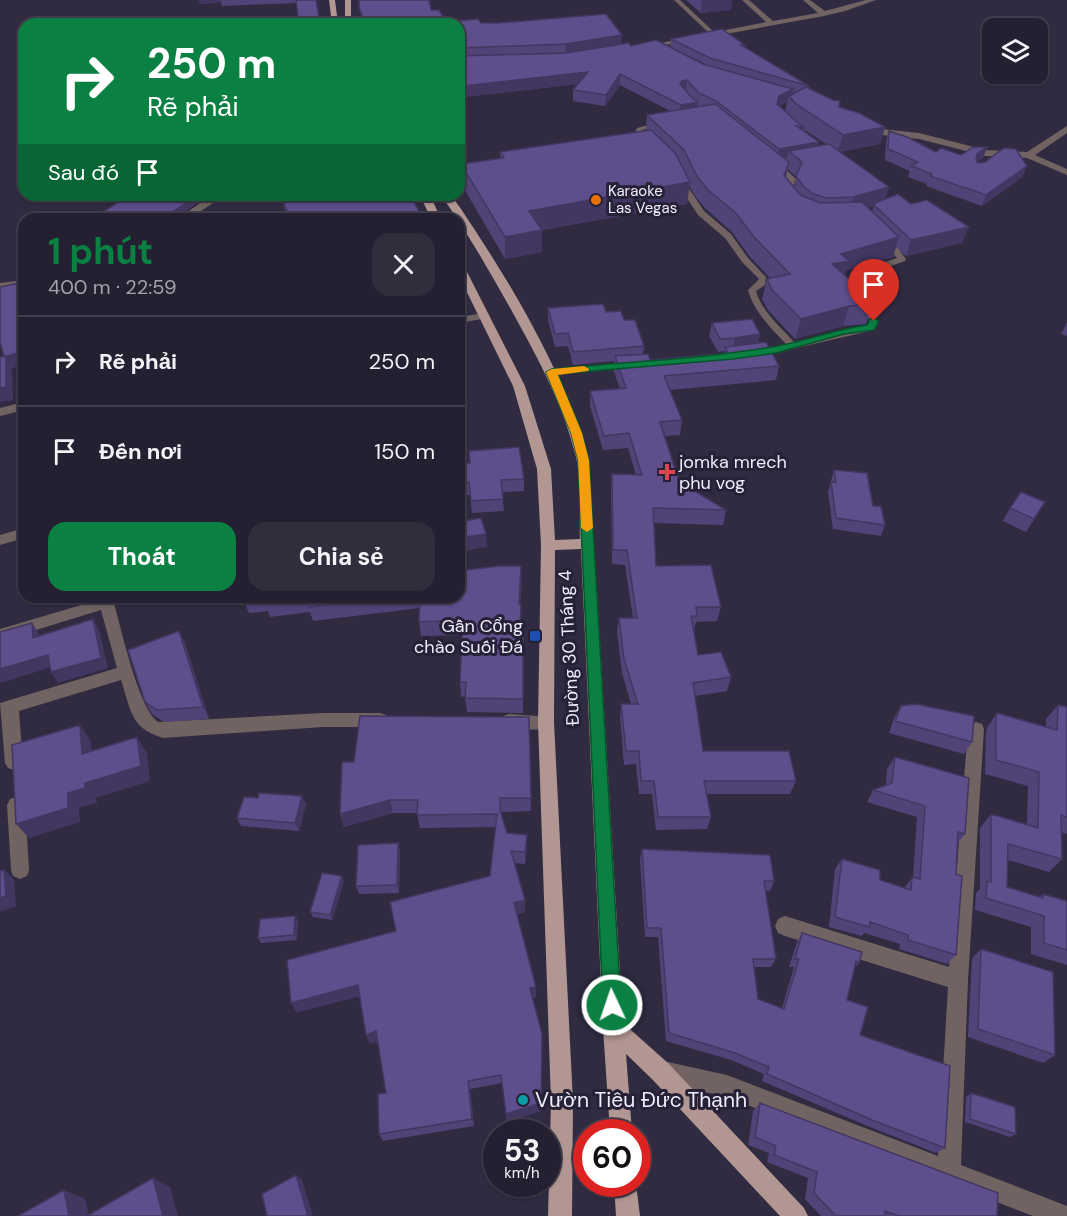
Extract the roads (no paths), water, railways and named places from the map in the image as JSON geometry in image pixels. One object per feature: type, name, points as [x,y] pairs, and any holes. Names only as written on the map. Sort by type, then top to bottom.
[{"type":"main road","points":[[332,0],[334,18]]},
{"type":"main road","points":[[348,0],[348,18]]},
{"type":"main road","name":"Đường 30 Tháng 4","points":[[465,221],[477,238],[552,372],[584,460],[613,1028],[620,1119]]},
{"type":"main road","points":[[465,239],[477,238]]},
{"type":"main road","name":"Đường 30 Tháng 4","points":[[465,278],[519,386],[544,469],[548,545],[546,722],[562,1102],[560,1216]]},
{"type":"main road","points":[[548,545],[588,544]]},
{"type":"main road","points":[[613,1028],[660,1071],[796,1216]]},
{"type":"main road","points":[[626,1197],[628,1216]]},
{"type":"street","points":[[745,0],[772,24]]},
{"type":"street","points":[[806,0],[824,14]]},
{"type":"street","points":[[633,49],[824,14],[868,1]]},
{"type":"street","points":[[655,45],[672,52]]},
{"type":"street","points":[[853,122],[882,132],[919,136],[975,150],[1029,155],[1067,171]]},
{"type":"street","points":[[1029,155],[1067,129]]},
{"type":"street","points":[[984,164],[998,153]]},
{"type":"street","points":[[192,213],[211,201]]},
{"type":"street","points":[[0,286],[18,284]]},
{"type":"street","points":[[465,319],[484,316]]},
{"type":"street","points":[[0,412],[18,408]]},
{"type":"street","points":[[0,540],[18,535]]},
{"type":"street","points":[[0,634],[97,603]]},
{"type":"street","points":[[107,603],[126,672],[143,720],[153,728],[163,731],[323,720],[393,721]]},
{"type":"street","points":[[20,870],[15,782],[5,708],[126,672]]},
{"type":"street","points":[[487,721],[546,722]]},
{"type":"street","points":[[949,1172],[958,980],[976,729]]},
{"type":"street","points":[[785,926],[958,980]]},
{"type":"street","points":[[660,1071],[727,1086],[1063,1216]]},
{"type":"lane","points":[[677,0],[713,34]]},
{"type":"lane","points":[[657,153],[638,133],[644,127],[666,123]]},
{"type":"lane","points":[[766,158],[792,180],[786,193],[788,200],[795,205]]},
{"type":"lane","points":[[776,165],[787,163]]},
{"type":"lane","points":[[676,172],[688,196],[701,213],[728,236],[744,260],[763,279],[762,283],[752,290],[753,294],[759,307],[792,346]]},
{"type":"lane","points":[[134,201],[142,204],[150,201]]},
{"type":"lane","points":[[744,354],[792,346],[844,331],[871,328],[874,321],[854,293],[851,283],[862,273],[902,259],[893,247],[878,236]]},
{"type":"lane","points":[[552,372],[643,364]]},
{"type":"place","name":"Karaoke Las Vegas","points":[[596,200]]},
{"type":"place","name":"jomka mrech phu vog","points":[[667,472]]},
{"type":"place","name":"Gần Cổng chào Suối Đá","points":[[535,636]]},
{"type":"place","name":"Vườn Tiêu Đức Thạnh","points":[[523,1100]]}]
